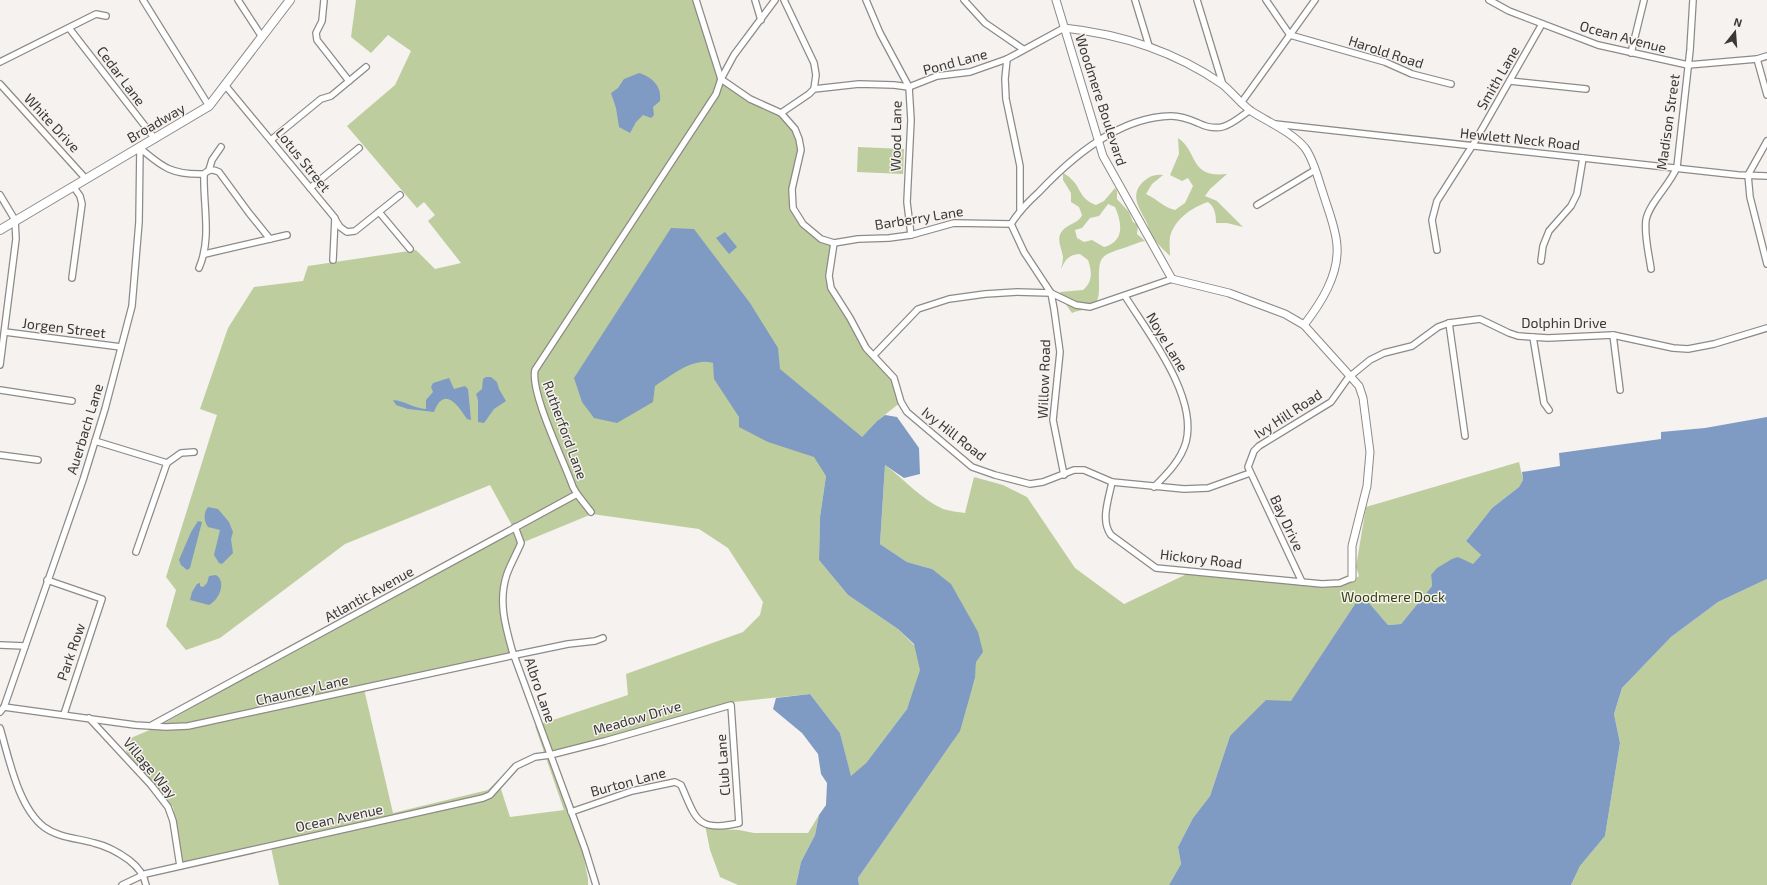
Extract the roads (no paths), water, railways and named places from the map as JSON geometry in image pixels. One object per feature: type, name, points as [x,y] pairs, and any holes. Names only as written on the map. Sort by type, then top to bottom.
[{"type":"main road","name":"Broadway","points":[[0,230],[209,106],[290,0]]},
{"type":"street","points":[[143,0],[209,106]]},
{"type":"street","points":[[238,0],[262,37]]},
{"type":"street","points":[[324,0],[321,23],[316,33],[317,40],[349,81]]},
{"type":"street","points":[[696,0],[721,79],[750,99],[781,113],[795,129],[801,145],[792,189],[793,208],[800,220],[810,230],[821,239],[834,243]]},
{"type":"street","points":[[755,0],[761,20]]},
{"type":"street","points":[[721,79],[734,55],[775,0]]},
{"type":"street","points":[[781,113],[814,89],[816,75],[814,63],[784,0]]},
{"type":"street","name":"Wood Lane","points":[[866,0],[880,33],[909,88],[910,120],[907,202],[911,235]]},
{"type":"street","points":[[964,0],[985,23],[1023,49]]},
{"type":"street","name":"Woodmere Boulevard","points":[[1056,0],[1108,168],[1172,279]]},
{"type":"street","points":[[1135,0],[1149,46]]},
{"type":"street","points":[[1197,0],[1223,85]]},
{"type":"street","points":[[1266,0],[1290,35]]},
{"type":"street","points":[[1241,103],[1316,0]]},
{"type":"street","name":"Ocean Avenue","points":[[1489,0],[1509,11],[1598,45],[1688,65],[1767,56]]},
{"type":"street","points":[[1631,53],[1644,0]]},
{"type":"street","name":"Madison Street","points":[[1651,270],[1646,219],[1651,208],[1673,178],[1677,168],[1693,0]]},
{"type":"street","points":[[0,62],[96,14],[106,16]]},
{"type":"street","name":"Smith Lane","points":[[1437,250],[1433,231],[1434,210],[1442,193],[1472,146],[1542,24]]},
{"type":"street","name":"Cedar Lane","points":[[69,28],[155,139]]},
{"type":"street","points":[[1064,28],[1108,34],[1166,52],[1223,85],[1250,110],[1304,147],[1315,170],[1334,228],[1337,254],[1329,285],[1319,304],[1304,325]]},
{"type":"street","name":"Pond Lane","points":[[814,89],[859,84],[894,85],[909,88],[937,76],[975,71],[1007,59],[1064,28]]},
{"type":"street","name":"Harold Road","points":[[1290,35],[1385,62],[1412,74],[1451,84]]},
{"type":"street","points":[[1757,58],[1767,95]]},
{"type":"street","points":[[1007,59],[1005,80],[1006,99],[1020,166],[1020,209]]},
{"type":"street","points":[[271,140],[321,99],[331,96],[366,67]]},
{"type":"street","name":"Rutherford Lane","points":[[577,494],[539,400],[534,384],[534,374],[540,361],[718,90],[721,79]]},
{"type":"street","points":[[1510,81],[1586,89]]},
{"type":"street","name":"White Drive","points":[[0,84],[86,179]]},
{"type":"street","name":"Lotus Street","points":[[225,85],[335,218],[340,227],[347,232],[356,231],[379,212]]},
{"type":"street","points":[[1011,224],[1020,209],[1065,166],[1099,142],[1125,127],[1154,118],[1180,117],[1217,128],[1231,124],[1250,110]]},
{"type":"street","name":"Hewlett Neck Road","points":[[1271,124],[1677,168],[1767,176]]},
{"type":"street","points":[[1767,141],[1748,175],[1750,197],[1767,264]]},
{"type":"street","points":[[199,268],[204,254],[207,238],[204,211],[207,172],[216,152],[221,147]]},
{"type":"street","points":[[140,148],[160,164],[177,173],[207,172],[215,170],[219,172],[270,239]]},
{"type":"street","name":"Auerbach Lane","points":[[2,709],[95,441],[134,295],[139,222],[140,148]]},
{"type":"street","points":[[310,188],[359,148]]},
{"type":"street","points":[[1541,261],[1543,246],[1549,231],[1571,206],[1577,194],[1583,158]]},
{"type":"street","points":[[1257,205],[1315,170]]},
{"type":"street","points":[[72,278],[82,204],[80,196],[74,186]]},
{"type":"street","points":[[0,195],[15,220],[15,260],[0,365]]},
{"type":"street","points":[[400,195],[379,212],[410,249]]},
{"type":"street","points":[[333,260],[335,218]]},
{"type":"street","name":"Barberry Lane","points":[[834,243],[858,239],[911,235],[954,223],[1011,224]]},
{"type":"street","name":"Willow Road","points":[[1011,224],[1024,252],[1050,293],[1058,328],[1060,352],[1053,420],[1064,475]]},
{"type":"street","points":[[204,254],[287,235]]},
{"type":"street","name":"Ivy Hill Road","points":[[834,243],[829,276],[831,288],[850,318],[861,341],[894,378],[901,402],[907,412],[972,467],[994,475],[1030,484],[1064,475],[1074,470],[1084,470],[1112,482],[1184,489],[1208,488],[1250,473],[1248,467],[1250,460],[1259,446],[1331,402],[1351,376]]},
{"type":"street","points":[[874,355],[913,312],[924,305],[949,299],[985,294],[1017,292],[1050,293],[1076,305],[1090,307],[1172,279],[1229,293],[1266,306],[1304,325],[1351,376],[1359,386],[1364,398],[1370,452],[1367,486],[1352,546],[1352,578]]},
{"type":"street","name":"Noye Lane","points":[[1125,296],[1172,372],[1182,397],[1187,423],[1187,436],[1182,453],[1154,487]]},
{"type":"street","name":"Dolphin Drive","points":[[1351,376],[1376,356],[1412,346],[1438,327],[1448,323],[1480,319],[1509,333],[1533,337],[1613,335],[1673,348],[1688,349],[1721,343],[1767,328]]},
{"type":"street","points":[[1448,323],[1465,436]]},
{"type":"street","name":"Jorgen Street","points":[[5,332],[121,347]]},
{"type":"street","points":[[1613,335],[1620,390]]},
{"type":"street","points":[[1533,337],[1544,403],[1549,410]]},
{"type":"street","points":[[0,390],[72,401]]},
{"type":"street","points":[[95,441],[167,463]]},
{"type":"street","points":[[136,552],[167,463],[181,453],[194,452]]},
{"type":"street","points":[[0,455],[38,460]]},
{"type":"street","name":"Bay Drive","points":[[1250,473],[1302,582]]},
{"type":"street","name":"Hickory Road","points":[[1112,482],[1106,519],[1107,529],[1111,535],[1156,568],[1322,584],[1340,583],[1352,578]]},
{"type":"street","points":[[577,494],[591,512]]},
{"type":"street","name":"Atlantic Avenue","points":[[152,725],[577,494]]},
{"type":"street","name":"Albro Lane","points":[[515,527],[521,543],[507,574],[502,597],[503,618],[596,885]]},
{"type":"street","name":"Park Row","points":[[47,580],[102,599],[64,714]]},
{"type":"street","name":"Chauncey Lane","points":[[2,709],[64,714],[135,725],[178,727],[213,722],[515,655],[568,644],[595,641],[603,638]]},
{"type":"street","points":[[0,645],[24,646]]},
{"type":"street","name":"Meadow Drive","points":[[550,755],[731,705]]},
{"type":"street","name":"Club Lane","points":[[731,705],[739,823]]},
{"type":"street","name":"Village Way","points":[[89,718],[151,785],[168,807],[173,821],[180,866]]},
{"type":"street","points":[[0,728],[24,800],[32,814],[43,826],[64,836],[111,848],[136,866],[146,885]]},
{"type":"street","name":"Ocean Avenue","points":[[122,885],[142,875],[483,798],[490,795],[520,763],[535,757],[550,755]]},
{"type":"street","name":"Burton Lane","points":[[571,812],[632,791],[675,782],[681,785],[698,821],[706,825],[718,826],[739,823]]},
{"type":"water","points":[[639,73],[648,77],[658,87],[660,101],[653,107],[654,115],[651,118],[643,115],[636,122],[630,133],[619,127],[616,108],[611,93],[618,88],[624,79]]},
{"type":"water","points":[[671,228],[694,229],[750,303],[778,348],[780,369],[862,437],[885,415],[897,417],[919,448],[920,474],[904,478],[885,465],[880,544],[907,562],[932,569],[951,584],[978,632],[983,652],[976,662],[975,678],[960,731],[858,878],[859,885],[796,885],[801,862],[815,835],[819,815],[826,805],[827,783],[821,774],[818,754],[802,733],[773,709],[776,698],[810,694],[840,733],[851,776],[866,763],[907,709],[920,670],[914,644],[898,629],[848,595],[819,560],[820,517],[826,476],[814,457],[768,442],[739,427],[739,417],[714,379],[713,363],[698,363],[682,368],[655,386],[653,402],[617,423],[594,418],[582,402],[574,378]]},
{"type":"water","points":[[725,232],[737,247],[729,254],[716,238]]},
{"type":"water","points":[[486,377],[491,377],[497,382],[506,401],[494,409],[484,423],[478,422],[478,400],[476,394],[482,389],[483,379]]},
{"type":"water","points":[[449,378],[454,389],[465,386],[468,389],[471,420],[467,419],[451,400],[442,400],[434,412],[408,409],[396,405],[393,400],[426,409],[426,400],[433,392],[431,387],[433,383]]},
{"type":"water","points":[[1767,417],[1767,579],[1718,602],[1671,637],[1622,688],[1614,714],[1620,743],[1605,836],[1580,866],[1571,885],[1169,885],[1181,864],[1178,847],[1193,818],[1210,796],[1230,736],[1266,700],[1291,701],[1362,595],[1388,625],[1401,624],[1432,586],[1431,575],[1437,568],[1458,557],[1473,564],[1481,555],[1466,541],[1492,508],[1519,487],[1523,480],[1522,472],[1560,466],[1559,453],[1661,439],[1661,432],[1705,428]]},
{"type":"water","points":[[208,507],[218,509],[229,522],[233,532],[231,539],[233,553],[222,564],[219,563],[214,555],[220,530],[208,527],[205,520],[205,515]]},
{"type":"water","points":[[198,521],[202,522],[190,568],[187,570],[181,565],[179,560],[191,532]]},
{"type":"water","points":[[216,575],[221,582],[221,586],[219,595],[213,603],[209,605],[190,600],[192,592],[197,584],[200,583],[200,586],[203,587],[207,583],[209,576]]},
{"type":"park label","name":"Woodmere Dock","points":[[1393,597]]}]
